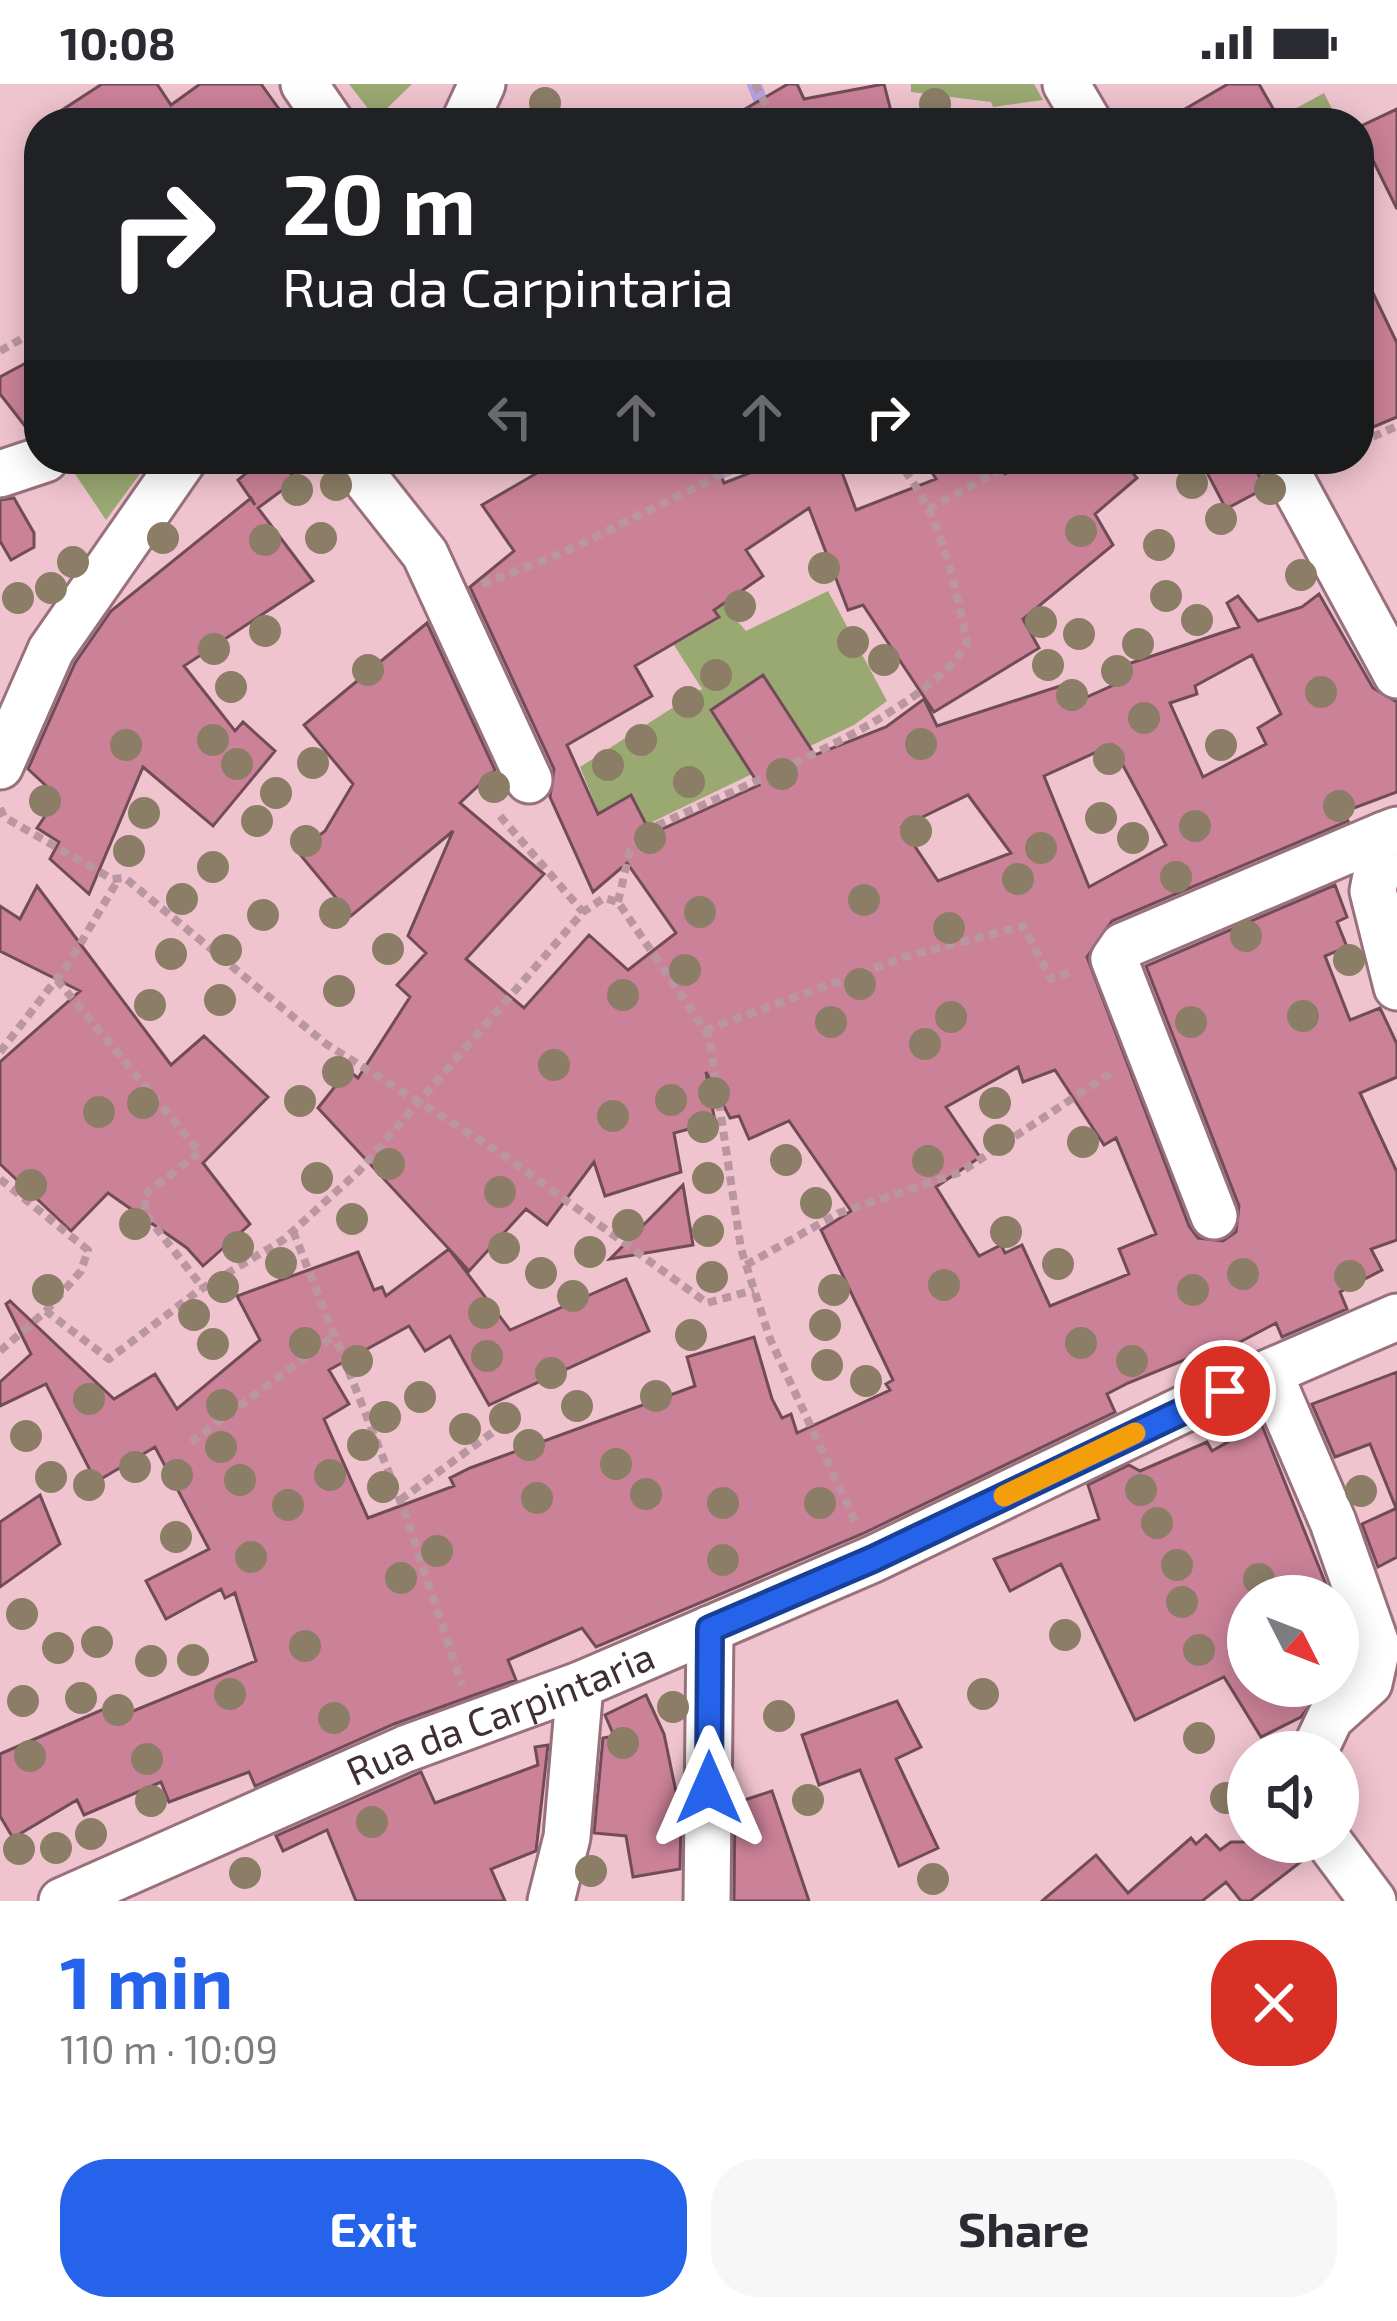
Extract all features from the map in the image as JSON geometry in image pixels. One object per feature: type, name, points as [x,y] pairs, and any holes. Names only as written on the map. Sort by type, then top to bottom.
[{"type":"street","points":[[0,766],[51,650],[174,474]]},
{"type":"street","points":[[362,474],[425,554],[529,779]]},
{"type":"street","points":[[1288,474],[1397,675]]},
{"type":"street","points":[[1214,1216],[1114,958],[1123,946],[1390,832]]},
{"type":"street","points":[[1390,832],[1373,891],[1397,987]]},
{"type":"street","name":"Rua da Carpintaria","points":[[62,1901],[873,1559],[1397,1317]]},
{"type":"street","points":[[1268,1373],[1333,1522],[1377,1647],[1369,1683],[1330,1718],[1324,1731]]},
{"type":"street","points":[[707,1901],[710,1629]]},
{"type":"street","points":[[550,1901],[567,1838],[580,1685]]},
{"type":"street","points":[[1345,1863],[1373,1901]]},
{"type":"path","points":[[447,597],[560,554],[723,474]]},
{"type":"path","points":[[618,902],[630,850],[655,827],[872,722],[951,671],[967,644],[928,509],[909,474]]},
{"type":"path","points":[[928,509],[993,474]]},
{"type":"path","points":[[529,779],[498,812],[583,912]]},
{"type":"path","points":[[0,808],[4,817],[125,878],[326,1044],[502,1154],[707,1303],[754,1290]]},
{"type":"path","points":[[0,1052],[57,980],[119,878]]},
{"type":"path","points":[[46,1311],[109,1359],[203,1288],[293,1231],[359,1171],[583,912],[604,898],[618,902],[705,1030],[746,1265],[770,1340],[873,1559]]},
{"type":"path","points":[[705,1030],[905,957],[1024,926],[1051,980],[1114,958]]},
{"type":"path","points":[[57,980],[200,1152],[144,1195],[146,1215],[203,1288]]},
{"type":"path","points":[[746,1265],[839,1213],[961,1172],[1148,1048]]},
{"type":"path","points":[[0,1179],[88,1250],[81,1271],[0,1352]]},
{"type":"path","points":[[293,1231],[400,1500],[474,1724]]},
{"type":"path","points":[[191,1442],[335,1335]]},
{"type":"path","points":[[400,1500],[500,1426]]},
{"type":"green space","points":[[349,84],[412,84],[387,108],[368,108]]},
{"type":"green space","points":[[911,84],[1034,84],[1043,100],[993,107],[991,102],[911,92]]},
{"type":"green space","points":[[1324,93],[1332,108],[1296,108]]},
{"type":"green space","points":[[75,474],[140,474],[106,520]]},
{"type":"green space","points":[[828,591],[887,701],[854,725],[650,823],[626,846],[620,865],[580,767],[702,689],[674,645],[719,619],[714,608],[722,603],[746,631]]},
{"type":"building","points":[[102,84],[157,84],[171,105],[200,84],[261,84],[278,108],[65,108]]},
{"type":"building","points":[[788,84],[797,84],[804,99],[884,84],[890,108],[747,108]]},
{"type":"building","points":[[1228,84],[1259,84],[1273,108],[1187,108]]},
{"type":"building","points":[[1397,109],[1397,209],[1374,162],[1374,120]]},
{"type":"building","points":[[1374,295],[1397,343],[1397,417],[1374,427]]},
{"type":"building","points":[[24,364],[24,425],[0,394],[0,377]]},
{"type":"building","points":[[245,474],[291,474],[296,480],[258,508],[313,581],[184,666],[235,731],[243,722],[275,751],[213,826],[143,767],[89,894],[50,859],[59,842],[37,828],[58,797],[28,769],[75,663],[111,611],[251,498],[238,480]]},
{"type":"building","points":[[535,474],[720,474],[724,483],[747,474],[843,474],[856,510],[936,479],[933,474],[1134,474],[1137,478],[1095,514],[1113,545],[1023,619],[1039,648],[934,712],[863,605],[848,610],[809,508],[746,550],[763,576],[714,610],[719,617],[635,666],[652,696],[567,745],[598,814],[631,795],[651,834],[759,785],[711,710],[763,675],[815,755],[886,727],[924,699],[937,726],[1060,686],[1071,704],[1127,679],[1122,666],[1239,627],[1227,603],[1238,596],[1258,621],[1302,607],[1319,594],[1373,688],[1397,702],[1397,792],[1343,812],[1348,821],[1112,921],[1087,957],[1189,1226],[1198,1238],[1223,1241],[1236,1232],[1239,1206],[1146,966],[1335,885],[1347,917],[1337,922],[1347,947],[1325,956],[1350,1020],[1380,1008],[1397,1044],[1397,1077],[1360,1093],[1397,1172],[1397,1240],[1371,1249],[1382,1270],[1340,1292],[1347,1309],[1282,1337],[1276,1323],[1219,1353],[1216,1347],[1128,1383],[1107,1394],[1115,1412],[862,1534],[596,1647],[582,1628],[508,1660],[516,1680],[394,1724],[255,1786],[249,1772],[169,1802],[161,1782],[84,1815],[77,1800],[13,1838],[0,1816],[0,1754],[111,1706],[116,1718],[256,1661],[235,1593],[225,1598],[221,1589],[166,1619],[146,1581],[209,1549],[155,1447],[96,1482],[46,1384],[0,1406],[0,1382],[31,1354],[6,1304],[10,1301],[114,1399],[155,1374],[177,1409],[260,1340],[237,1296],[358,1252],[374,1290],[382,1287],[386,1296],[449,1249],[318,1108],[348,1070],[358,1078],[410,997],[397,985],[426,953],[408,936],[453,831],[351,916],[298,852],[325,831],[353,784],[304,725],[427,623],[495,770],[460,803],[544,874],[466,959],[524,1008],[589,935],[628,970],[676,933],[627,863],[593,892],[550,797],[554,769],[470,587],[514,551],[482,505]],"holes":[[[1252,655],[1281,714],[1258,728],[1266,744],[1203,777],[1170,703],[1197,694],[1195,686]],[[1112,745],[1166,845],[1089,887],[1044,776]],[[968,795],[1011,853],[938,881],[902,827]],[[1018,1067],[1023,1082],[1055,1070],[1104,1145],[1116,1138],[1156,1234],[1119,1249],[1129,1274],[1050,1306],[1022,1245],[1005,1253],[1001,1245],[979,1256],[936,1187],[980,1157],[946,1107]],[[706,1072],[730,1118],[739,1116],[749,1139],[789,1121],[851,1211],[821,1230],[893,1380],[886,1384],[890,1390],[797,1433],[791,1414],[782,1418],[772,1399],[754,1337],[687,1357],[695,1386],[470,1468],[450,1478],[454,1486],[368,1518],[324,1419],[349,1404],[329,1370],[409,1326],[425,1351],[450,1336],[489,1405],[649,1331],[626,1279],[510,1330],[449,1249],[469,1271],[526,1209],[547,1225],[594,1162],[605,1196],[681,1172],[674,1133],[715,1122]]]},
{"type":"building","points":[[1208,474],[1258,474],[1265,488],[1226,509]]},
{"type":"building","points":[[14,498],[34,533],[34,547],[11,560],[0,541],[0,500]]},
{"type":"building","points":[[37,886],[171,1065],[204,1036],[268,1097],[203,1163],[250,1224],[203,1266],[187,1248],[108,1193],[71,1231],[0,1164],[0,1062],[80,991],[0,951],[0,906],[20,919]]},
{"type":"building","points":[[683,1185],[693,1245],[610,1259]]},
{"type":"building","points":[[1397,1372],[1396,1508],[1370,1444],[1335,1457],[1312,1404]]},
{"type":"building","points":[[1261,1423],[1322,1575],[1227,1575],[1227,1682],[1224,1677],[1135,1720],[1061,1564],[1010,1591],[994,1559],[1099,1519],[1088,1485],[1129,1465],[1140,1471],[1207,1442],[1212,1451]]},
{"type":"building","points":[[40,1495],[60,1544],[0,1587],[0,1522]]},
{"type":"building","points":[[1397,1508],[1397,1557],[1378,1567],[1362,1524]]},
{"type":"building","points":[[646,1695],[664,1734],[681,1816],[680,1869],[633,1877],[626,1836],[594,1833],[603,1738],[614,1736],[605,1715]]},
{"type":"building","points":[[897,1701],[921,1747],[896,1759],[938,1848],[899,1866],[860,1770],[819,1785],[802,1735]]},
{"type":"building","points":[[1242,1707],[1309,1707],[1301,1717],[1273,1731],[1257,1731]]},
{"type":"building","points":[[548,1745],[536,1851],[491,1869],[505,1901],[356,1901],[327,1830],[283,1851],[276,1836],[421,1772],[435,1803],[538,1765],[535,1747]]},
{"type":"building","points":[[772,1791],[809,1901],[734,1901],[735,1803]]},
{"type":"building","points":[[1206,1835],[1220,1850],[1227,1845],[1227,1863],[1299,1863],[1250,1901],[1241,1901],[1226,1882],[1202,1901],[1042,1901],[1096,1855],[1128,1893],[1191,1838],[1196,1844]]},
{"type":"waterway","points":[[754,84],[764,108]]},
{"type":"waterway","points":[[707,478],[716,474]]},
{"type":"slow traffic","points":[[1004,1496],[1135,1433]]},
{"type":"route","points":[[709,1788],[710,1629],[873,1559],[1225,1391]]}]
